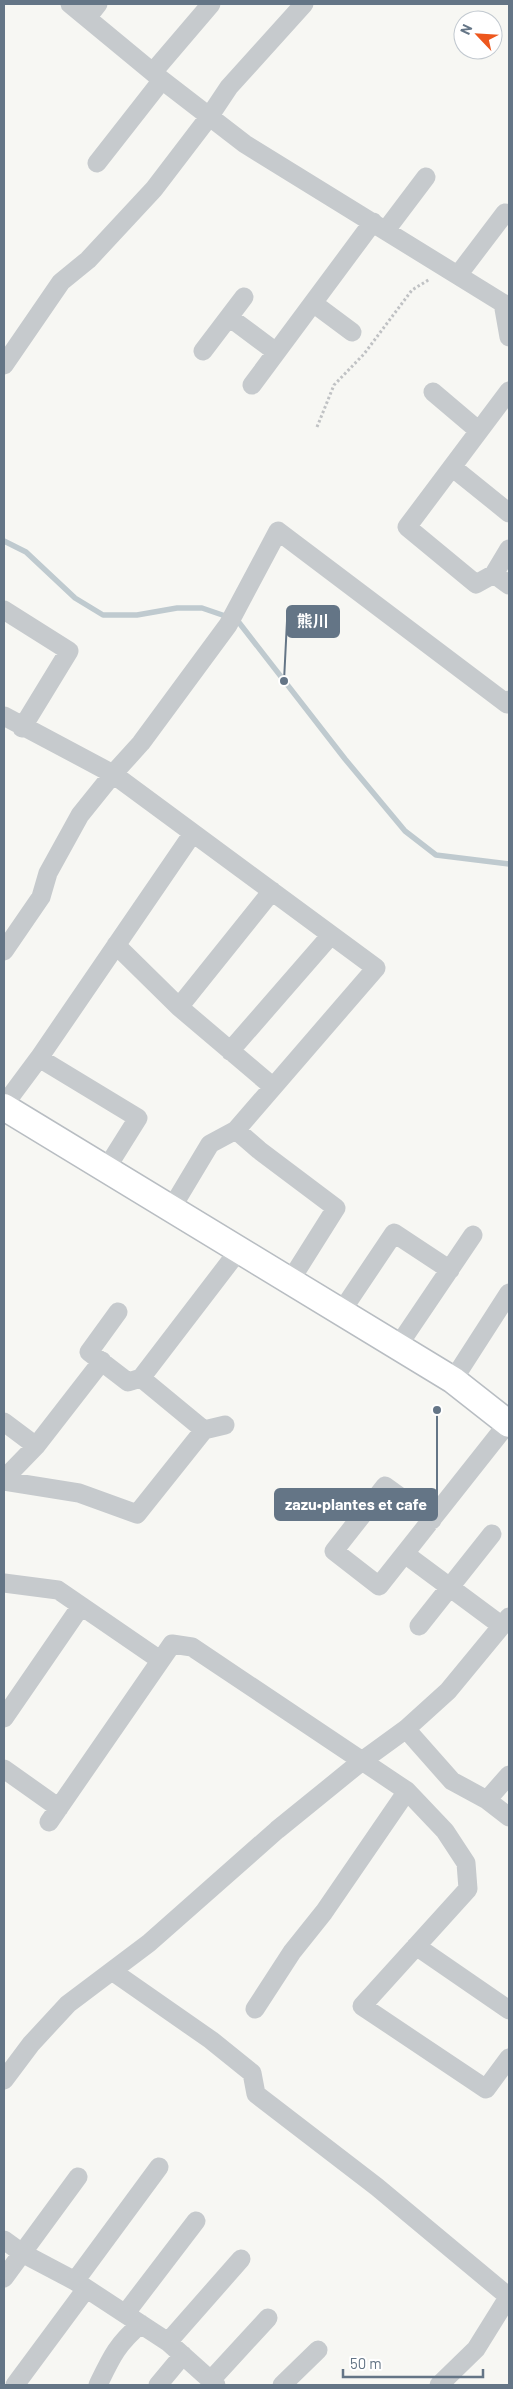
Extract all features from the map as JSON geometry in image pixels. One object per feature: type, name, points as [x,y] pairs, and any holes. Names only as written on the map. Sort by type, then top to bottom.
[{"type":"street","points":[[70,4],[92,11],[157,76],[246,144],[506,305],[509,337]]},
{"type":"street","points":[[97,163],[157,76],[211,4]]},
{"type":"street","points":[[4,364],[61,282],[88,260],[154,189],[209,117],[229,87],[304,4]]},
{"type":"street","points":[[252,385],[313,303],[379,226],[426,177]]},
{"type":"street","points":[[453,272],[505,213]]},
{"type":"street","points":[[203,351],[244,297]]},
{"type":"street","points":[[313,303],[352,332]]},
{"type":"street","points":[[229,317],[276,352]]},
{"type":"street","points":[[509,391],[407,527],[476,584],[494,574],[509,549]]},
{"type":"street","points":[[433,392],[480,430]]},
{"type":"street","points":[[452,467],[509,513]]},
{"type":"street","points":[[4,951],[41,897],[48,873],[80,815],[113,774],[141,744],[233,618],[278,531],[440,656],[507,704],[509,700]]},
{"type":"street","points":[[494,574],[509,585]]},
{"type":"street","points":[[4,610],[69,651],[22,728]]},
{"type":"street","points":[[4,716],[22,728],[113,774],[376,968],[272,1086],[236,1130],[210,1144],[171,1209]]},
{"type":"street","points":[[193,833],[4,1106],[453,1380],[509,1423],[432,1520],[405,1554],[379,1586],[334,1551],[385,1486],[432,1520]]},
{"type":"street","points":[[180,1007],[272,891]]},
{"type":"street","points":[[230,1051],[331,935]]},
{"type":"street","points":[[116,945],[180,1007],[272,1086]]},
{"type":"street","points":[[39,1058],[138,1118],[106,1169]]},
{"type":"street","points":[[236,1130],[259,1150],[336,1208],[290,1282]]},
{"type":"street","points":[[341,1312],[394,1234],[450,1270]]},
{"type":"street","points":[[398,1346],[474,1235]]},
{"type":"street","points":[[118,1312],[89,1352],[128,1382],[141,1378],[239,1250]]},
{"type":"street","points":[[453,1380],[509,1293]]},
{"type":"street","points":[[4,1480],[36,1446],[102,1361]]},
{"type":"street","points":[[141,1378],[204,1430]]},
{"type":"street","points":[[4,1422],[36,1446]]},
{"type":"street","points":[[4,1480],[79,1493],[137,1514],[204,1430],[225,1425]]},
{"type":"street","points":[[419,1626],[492,1534]]},
{"type":"street","points":[[4,2080],[31,2044],[68,2004],[149,1943],[277,1830],[362,1760],[406,1729],[448,1691],[506,1622],[450,1587],[405,1554]]},
{"type":"street","points":[[4,1583],[58,1590],[160,1660]]},
{"type":"street","points":[[4,1718],[81,1606]]},
{"type":"street","points":[[4,1769],[54,1815],[172,1644],[192,1647],[407,1791],[445,1832],[466,1863],[468,1889],[362,2006],[486,2089],[509,2058]]},
{"type":"street","points":[[406,1729],[452,1781],[487,1800],[509,1817]]},
{"type":"street","points":[[487,1800],[509,1775]]},
{"type":"street","points":[[255,2009],[292,1952],[324,1912],[407,1791]]},
{"type":"street","points":[[416,1946],[509,2010]]},
{"type":"street","points":[[112,1971],[211,2040],[252,2073],[256,2094],[377,2187],[509,2296],[476,2350],[439,2385]]},
{"type":"street","points":[[15,2385],[159,2167]]},
{"type":"street","points":[[4,2278],[78,2177]]},
{"type":"street","points":[[125,2314],[196,2220]]},
{"type":"street","points":[[4,2240],[22,2253],[81,2285],[168,2342],[213,2383],[268,2318]]},
{"type":"street","points":[[168,2342],[241,2259]]},
{"type":"street","points":[[98,2385],[117,2347],[124,2338],[141,2324]]},
{"type":"street","points":[[282,2385],[318,2350]]},
{"type":"street","points":[[158,2385],[183,2355]]},
{"type":"path","points":[[317,427],[334,385],[364,354],[412,290],[453,272]]},
{"type":"waterway","points":[[4,541],[26,552],[75,598],[103,615],[137,615],[177,608],[202,608],[237,620],[345,759],[405,831],[436,855],[509,864]]},
{"type":"place","name":"熊川","points":[[284,681]]},
{"type":"place","name":"zazu•plantes et cafe","points":[[437,1410]]}]
